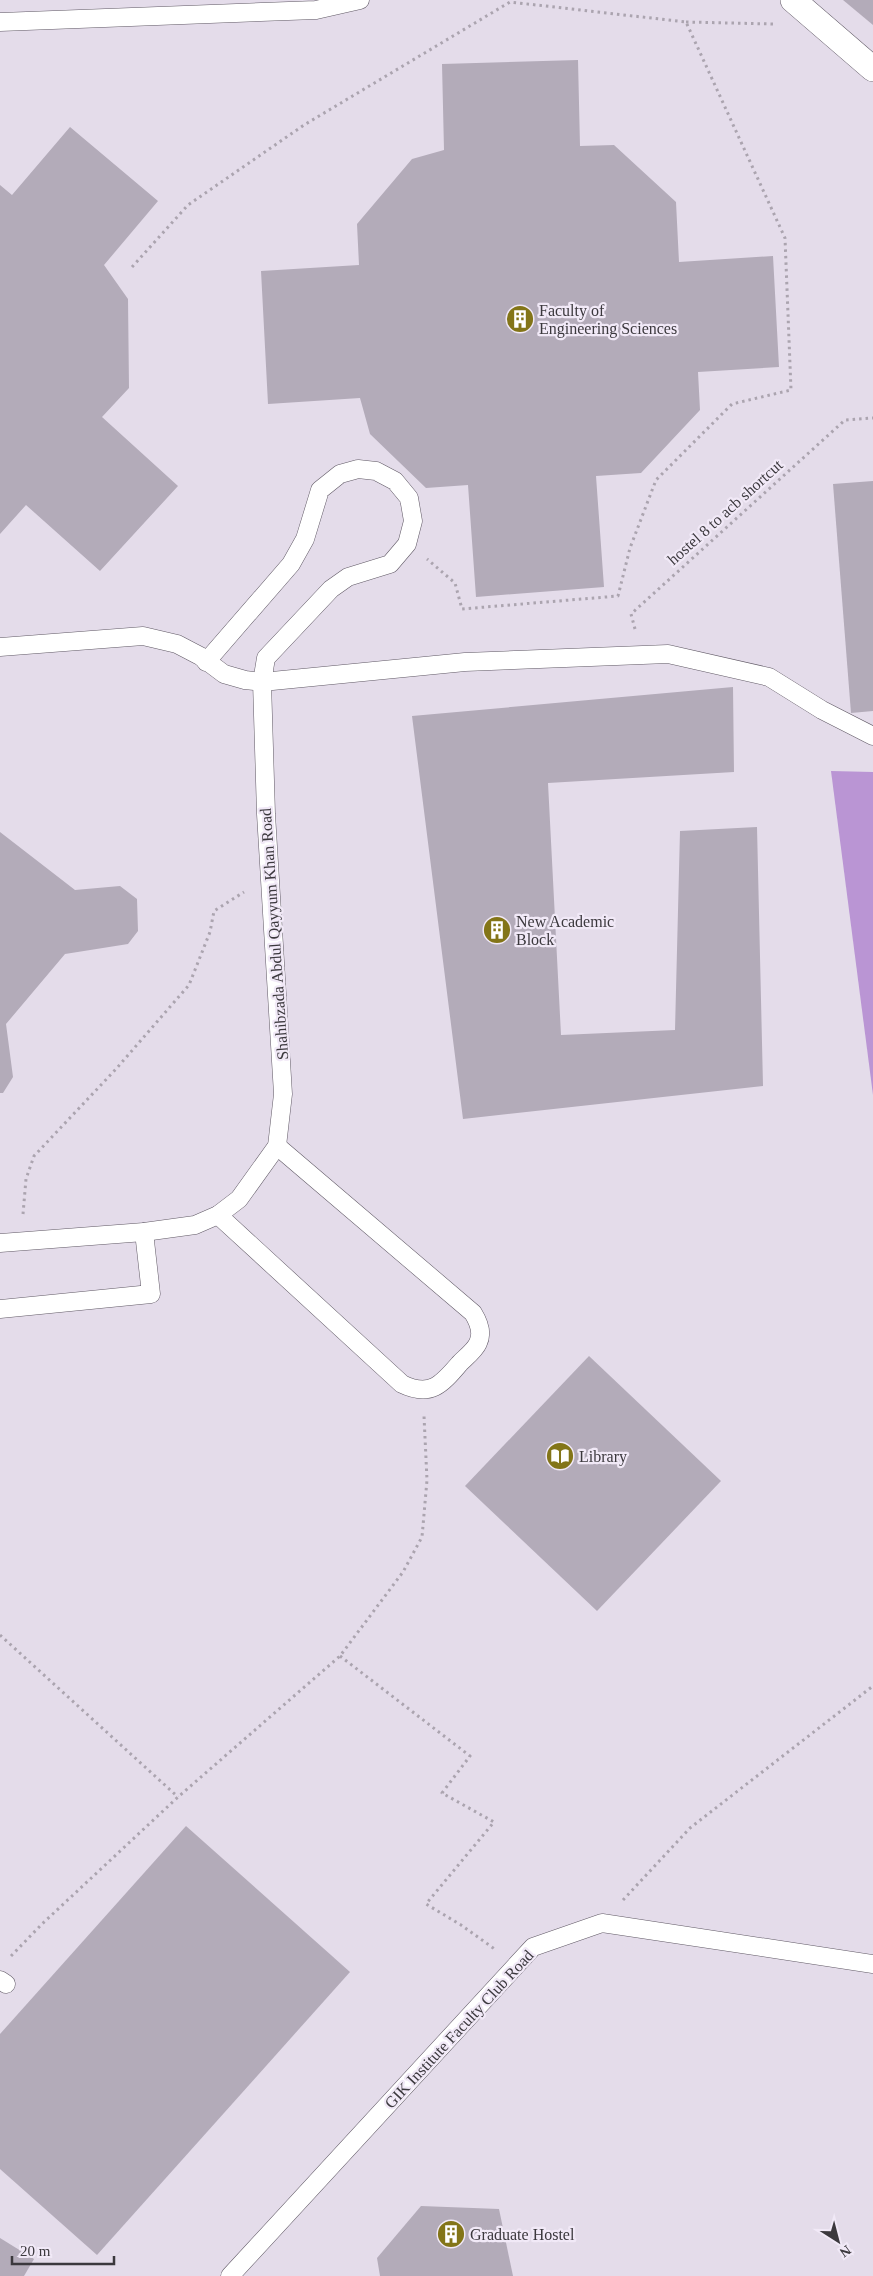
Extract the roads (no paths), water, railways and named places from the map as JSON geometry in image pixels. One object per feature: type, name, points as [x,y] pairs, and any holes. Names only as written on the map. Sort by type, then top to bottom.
[{"type":"street","points":[[800,6],[873,69]]},
{"type":"lane","points":[[0,22],[316,10],[360,0]]},
{"type":"lane","name":"Shahibzada Abdul Qayyum Khan Road","points":[[0,1243],[144,1232],[195,1225],[218,1215],[238,1199],[277,1146],[283,1094],[262,682],[266,658],[331,588],[348,577],[390,564],[408,544],[413,521],[409,498],[395,481],[376,471],[358,469],[340,474],[320,490],[305,540],[291,564],[206,662]]},
{"type":"lane","points":[[0,647],[143,636],[177,644],[224,674],[244,680],[262,682],[465,662],[668,654],[769,677],[822,710],[873,736]]},
{"type":"lane","points":[[218,1215],[402,1384],[413,1389],[432,1389],[442,1383],[478,1342],[480,1333],[474,1313],[277,1146]]},
{"type":"lane","points":[[0,1309],[151,1294],[144,1232]]},
{"type":"lane","name":"GIK Institute Faculty Club Road","points":[[230,2276],[533,1948],[602,1922],[873,1964]]},
{"type":"place","name":"Faculty of Engineering Sciences","points":[[520,319]]},
{"type":"place","name":"New Academic Block","points":[[497,930]]},
{"type":"place","name":"Library","points":[[560,1456]]},
{"type":"place","name":"Graduate Hostel","points":[[451,2234]]}]
